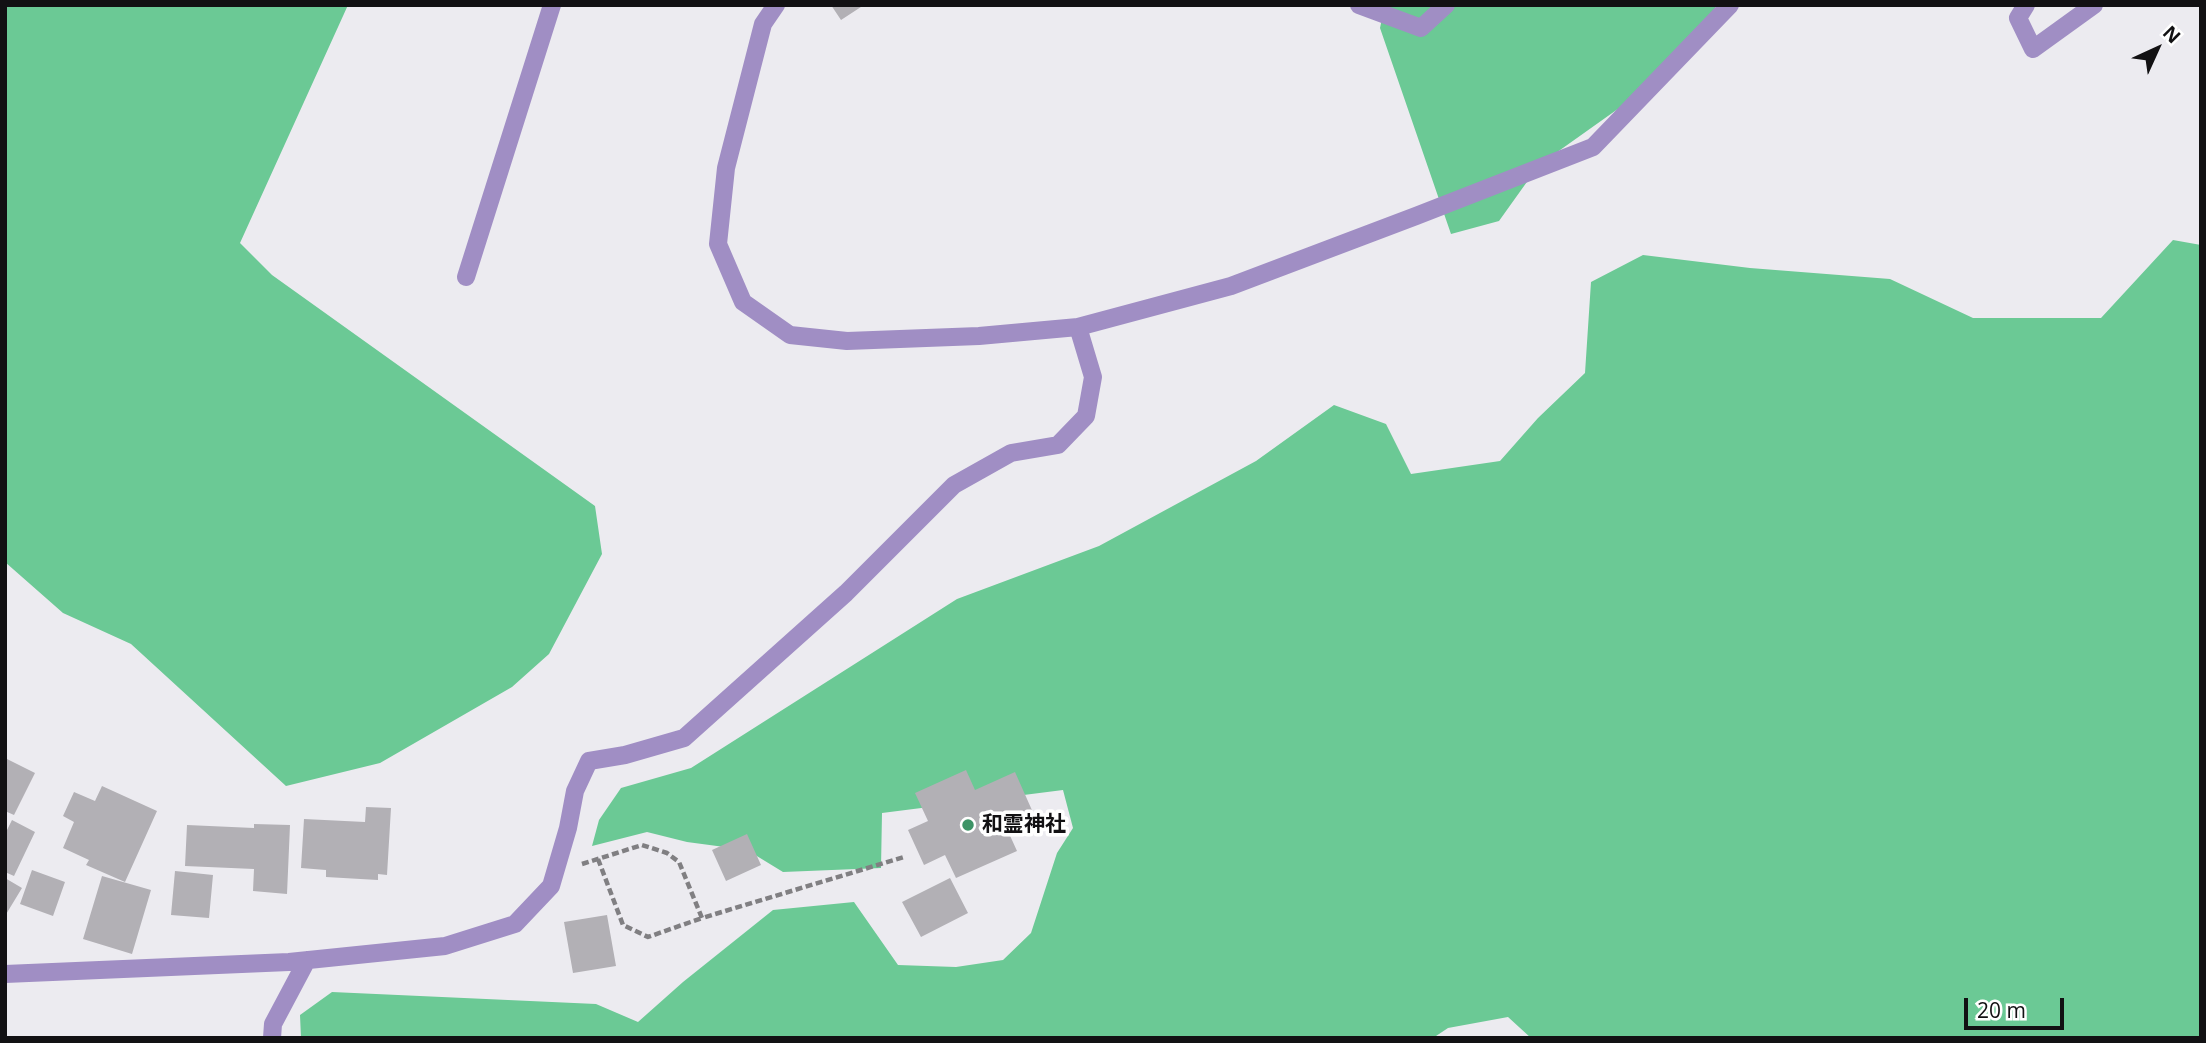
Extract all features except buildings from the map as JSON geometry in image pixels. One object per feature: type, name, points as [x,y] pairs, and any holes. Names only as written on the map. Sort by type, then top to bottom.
[{"type":"street","points":[[466,277],[552,5]]},
{"type":"street","points":[[776,5],[763,24],[726,168],[718,244],[743,302],[790,335],[846,341],[979,336],[1079,327],[1231,286],[1593,147],[1730,5]]},
{"type":"street","points":[[1359,5],[1421,28],[1446,5]]},
{"type":"street","points":[[2026,5],[2018,18],[2033,49],[2094,5]]},
{"type":"street","points":[[5,974],[117,971],[307,960],[445,946],[515,924],[551,886],[568,828],[575,791],[589,761],[625,755],[684,738],[846,593],[954,485],[1011,453],[1058,445],[1086,415],[1093,377],[1079,327]]},
{"type":"street","points":[[272,1038],[273,1024],[307,960]]},
{"type":"path","points":[[555,874],[642,845],[667,853],[679,862],[702,918]]},
{"type":"path","points":[[598,859],[623,925],[648,937],[904,857]]},
{"type":"green space","points":[[5,5],[348,5],[240,243],[272,275],[595,506],[602,554],[549,654],[512,687],[380,763],[286,786],[131,644],[63,613],[5,562]]},
{"type":"green space","points":[[1385,5],[1715,5],[1716,12],[1653,84],[1539,165],[1499,221],[1451,234],[1380,28]]},
{"type":"green space","points":[[2173,240],[2201,245],[2201,1038],[1531,1038],[1508,1017],[1448,1028],[1433,1038],[301,1038],[300,1015],[332,992],[596,1004],[638,1022],[773,910],[854,902],[898,965],[956,967],[1003,960],[1031,933],[1057,853],[1073,828],[1063,790],[882,813],[881,868],[783,872],[747,850],[687,842],[647,832],[592,846],[599,820],[621,788],[691,768],[957,599],[1099,546],[1256,461],[1334,405],[1386,424],[1411,474],[1500,461],[1538,418],[1585,373],[1591,282],[1643,255],[1750,268],[1890,279],[1973,318],[2101,318]]},
{"type":"place","name":"和霊神社","points":[[968,825]]}]
